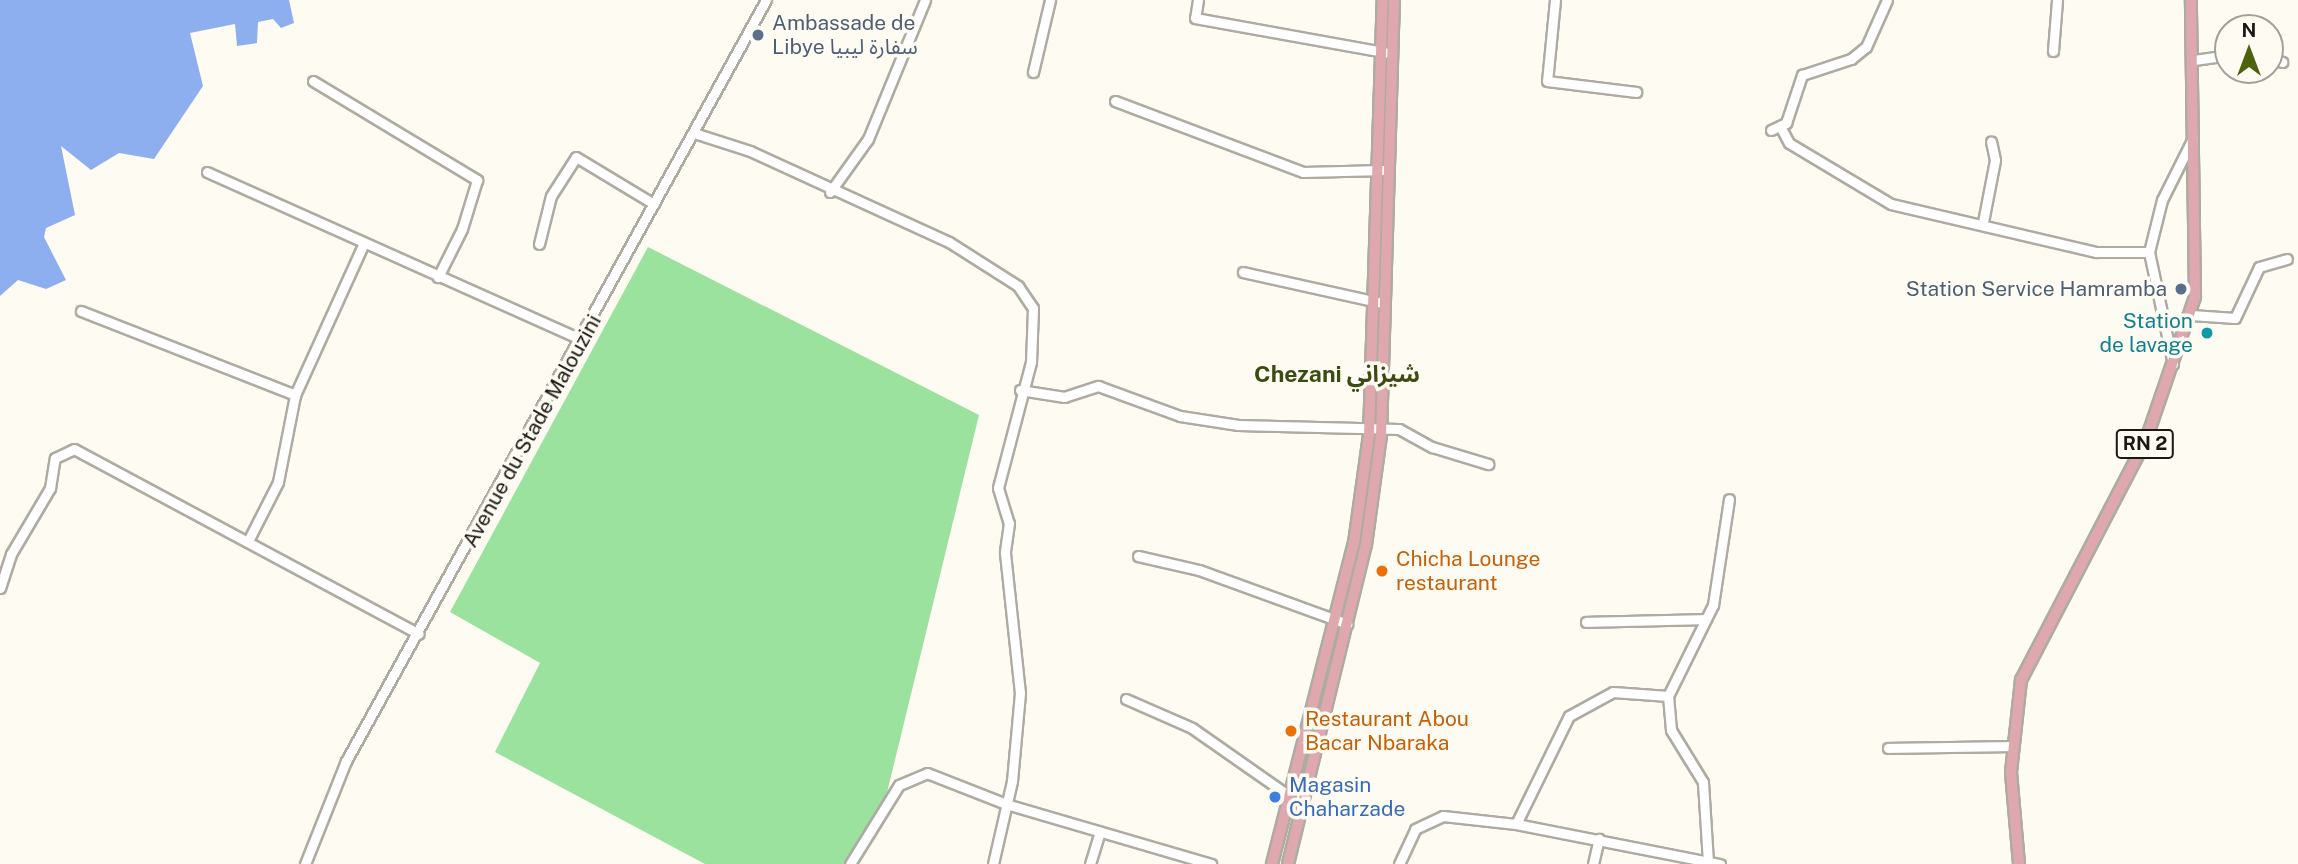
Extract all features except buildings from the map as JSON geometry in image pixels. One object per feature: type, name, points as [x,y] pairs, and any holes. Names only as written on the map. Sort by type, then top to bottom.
[{"type":"main road","points":[[1272,864],[1354,543],[1369,426],[1377,302],[1385,53],[1383,0]]},
{"type":"main road","points":[[1385,53],[1394,0]]},
{"type":"main road","name":"RN 2","points":[[2019,864],[2011,746],[2021,680],[2146,440],[2175,369],[2191,315],[2197,264],[2191,0]]},
{"type":"main road","points":[[1288,864],[1366,545],[1381,426],[1377,302]]},
{"type":"street","name":"Avenue du Stade Malouzini","points":[[305,864],[346,761],[583,340],[766,0]]},
{"type":"street","points":[[830,192],[868,139],[925,0]]},
{"type":"street","points":[[1033,72],[1050,0]]},
{"type":"street","points":[[1198,0],[1195,18],[1385,53]]},
{"type":"street","points":[[1555,0],[1547,81],[1636,92]]},
{"type":"street","points":[[1887,0],[1867,47],[1851,60],[1802,75],[1776,128],[1789,143],[1880,200],[1983,222],[2096,252],[2148,252]]},
{"type":"street","points":[[2053,51],[2057,0]]},
{"type":"street","points":[[2194,60],[2214,57]]},
{"type":"street","points":[[313,81],[477,180],[462,229],[438,277]]},
{"type":"street","points":[[1115,101],[1303,172],[1380,170]]},
{"type":"street","points":[[694,133],[750,151],[830,192],[940,237],[1018,286],[1033,308],[1035,327],[998,488],[1009,523],[1005,553],[1020,693],[1006,804],[993,864]]},
{"type":"street","points":[[2175,369],[2148,252],[2162,200],[2194,136]]},
{"type":"street","points":[[1983,222],[1995,160],[1991,141]]},
{"type":"street","points":[[539,244],[551,196],[576,157],[654,204]]},
{"type":"street","points":[[207,172],[363,245],[583,340]]},
{"type":"street","points":[[248,541],[278,482],[295,395],[363,245]]},
{"type":"street","points":[[2191,315],[2235,318],[2259,267],[2287,259]]},
{"type":"street","points":[[1242,272],[1377,302]]},
{"type":"street","points":[[81,311],[295,395]]},
{"type":"street","points":[[1020,390],[1064,397],[1098,386],[1203,419],[1381,426],[1488,464]]},
{"type":"street","points":[[0,588],[64,450],[74,449],[419,634]]},
{"type":"street","points":[[1708,862],[1703,782],[1671,730],[1668,696],[1705,619],[1729,499]]},
{"type":"street","points":[[1138,556],[1199,570],[1346,624]]},
{"type":"street","points":[[1586,622],[1705,619]]},
{"type":"street","points":[[1516,824],[1569,716],[1613,692],[1668,696]]},
{"type":"street","points":[[1126,699],[1192,727],[1289,796]]},
{"type":"street","points":[[1888,748],[2011,746]]},
{"type":"street","points":[[850,864],[899,785],[912,775],[927,774],[1006,804],[1211,864]]},
{"type":"street","points":[[1399,864],[1427,819],[1516,824],[1720,864]]},
{"type":"street","points":[[1090,864],[1100,831]]},
{"type":"street","points":[[1593,864],[1599,839]]},
{"type":"green space","points":[[648,247],[979,415],[884,805],[850,864],[705,864],[495,752],[540,663],[450,612]]},
{"type":"water","points":[[0,0],[289,0],[294,23],[281,28],[273,19],[258,22],[257,43],[237,46],[235,24],[190,33],[203,86],[154,159],[119,153],[91,170],[61,146],[75,215],[46,228],[44,237],[66,280],[46,289],[18,280],[0,296]]},
{"type":"place","name":"Ambassade de Libye سفارة ليبيا","points":[[758,35]]},
{"type":"place","name":"Station Service Hamramba","points":[[2181,289]]},
{"type":"place","name":"Station de lavage","points":[[2207,333]]},
{"type":"place","name":"Chicha Lounge restaurant","points":[[1382,571]]},
{"type":"place","name":"Restaurant Abou Bacar Nbaraka","points":[[1291,731]]},
{"type":"place","name":"Magasin Chaharzade","points":[[1275,797]]},
{"type":"district","name":"Chezani شيزاني","points":[[1337,374]]}]
